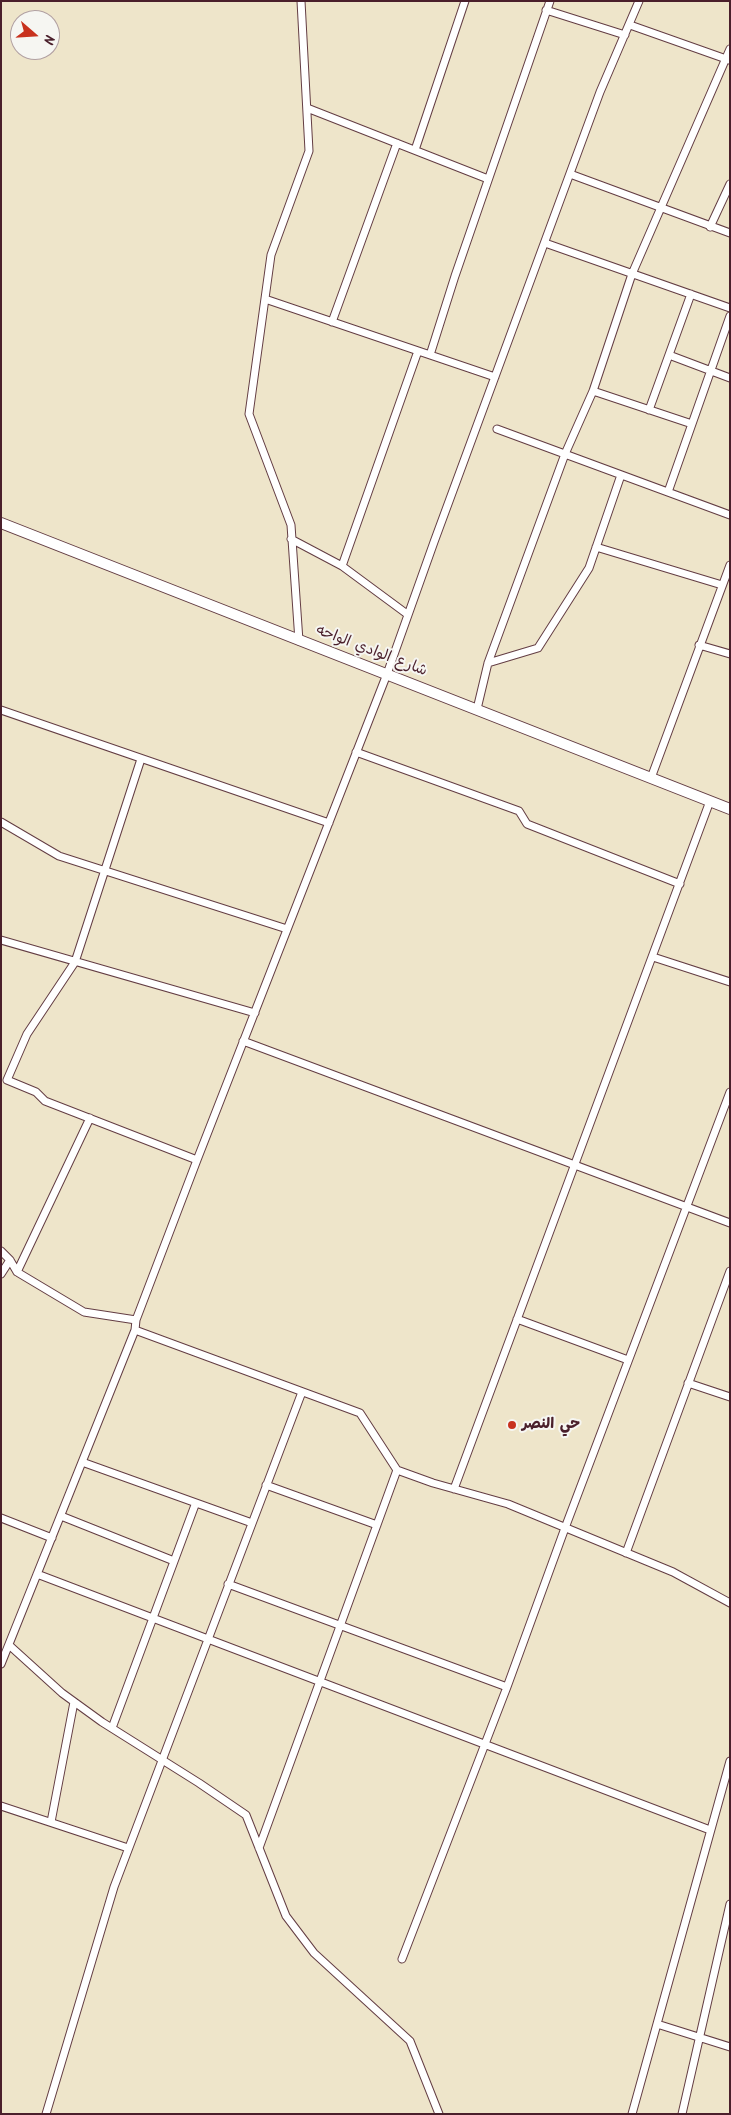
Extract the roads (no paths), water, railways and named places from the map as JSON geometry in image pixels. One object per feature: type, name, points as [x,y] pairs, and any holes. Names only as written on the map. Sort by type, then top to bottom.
[{"type":"main road","name":"شارع الوادي الواحه","points":[[1,524],[730,809]]},
{"type":"street","points":[[299,641],[291,525],[250,414],[271,255],[309,151],[301,1]]},
{"type":"street","points":[[415,150],[465,1]]},
{"type":"street","points":[[430,355],[488,179],[550,1]]},
{"type":"street","points":[[1,1664],[135,1330],[136,1320],[197,1160],[387,674],[407,614],[600,92],[639,1]]},
{"type":"street","points":[[546,10],[625,35]]},
{"type":"street","points":[[630,25],[728,59]]},
{"type":"street","points":[[477,709],[488,663],[565,454],[592,392],[632,274],[728,59],[730,49]]},
{"type":"street","points":[[306,108],[488,179]]},
{"type":"street","points":[[332,322],[397,143]]},
{"type":"street","points":[[570,174],[730,234]]},
{"type":"street","points":[[710,227],[730,184]]},
{"type":"street","points":[[545,243],[730,308]]},
{"type":"street","points":[[649,410],[691,294]]},
{"type":"street","points":[[265,300],[495,377]]},
{"type":"street","points":[[668,492],[730,316]]},
{"type":"street","points":[[342,566],[418,351]]},
{"type":"street","points":[[669,355],[730,378]]},
{"type":"street","points":[[592,392],[692,424]]},
{"type":"street","points":[[497,429],[730,515]]},
{"type":"street","points":[[488,663],[538,648],[589,568],[621,475]]},
{"type":"street","points":[[291,539],[342,566],[407,614]]},
{"type":"street","points":[[596,547],[722,585]]},
{"type":"street","points":[[650,778],[730,565]]},
{"type":"street","points":[[699,645],[730,654]]},
{"type":"street","points":[[1,710],[329,823]]},
{"type":"street","points":[[356,752],[519,811],[527,824],[680,884]]},
{"type":"street","points":[[142,759],[75,962],[28,1034],[4,1080],[36,1092],[45,1101],[197,1160]]},
{"type":"street","points":[[454,1489],[710,801]]},
{"type":"street","points":[[1,822],[59,856],[287,929]]},
{"type":"street","points":[[1,940],[254,1013]]},
{"type":"street","points":[[653,957],[730,982]]},
{"type":"street","points":[[243,1042],[730,1223]]},
{"type":"street","points":[[402,1959],[507,1687],[730,1092]]},
{"type":"street","points":[[17,1272],[90,1118]]},
{"type":"street","points":[[1,1251],[10,1260],[17,1272],[84,1312],[136,1320]]},
{"type":"street","points":[[1,1274],[10,1260]]},
{"type":"street","points":[[626,1553],[730,1270]]},
{"type":"street","points":[[517,1319],[628,1360]]},
{"type":"street","points":[[135,1330],[360,1413],[397,1470],[508,1504],[673,1572],[730,1603]]},
{"type":"street","points":[[688,1383],[730,1397]]},
{"type":"street","points":[[46,2114],[114,1887],[161,1759],[302,1392]]},
{"type":"street","points":[[82,1462],[252,1523]]},
{"type":"street","points":[[259,1848],[397,1470]]},
{"type":"street","points":[[266,1485],[377,1525]]},
{"type":"street","points":[[112,1728],[195,1504]]},
{"type":"street","points":[[61,1516],[174,1561]]},
{"type":"street","points":[[1,1518],[52,1538]]},
{"type":"street","points":[[37,1574],[710,1830]]},
{"type":"street","points":[[228,1584],[507,1687]]},
{"type":"street","points":[[9,1645],[74,1702],[246,1815],[286,1916],[314,1953],[410,2041],[439,2114]]},
{"type":"street","points":[[51,1822],[74,1702]]},
{"type":"street","points":[[632,2114],[730,1761]]},
{"type":"street","points":[[1,1806],[128,1848]]},
{"type":"street","points":[[682,2114],[730,1904]]},
{"type":"street","points":[[657,2024],[730,2047]]},
{"type":"place","name":"حي النصر","points":[[512,1425]]}]
